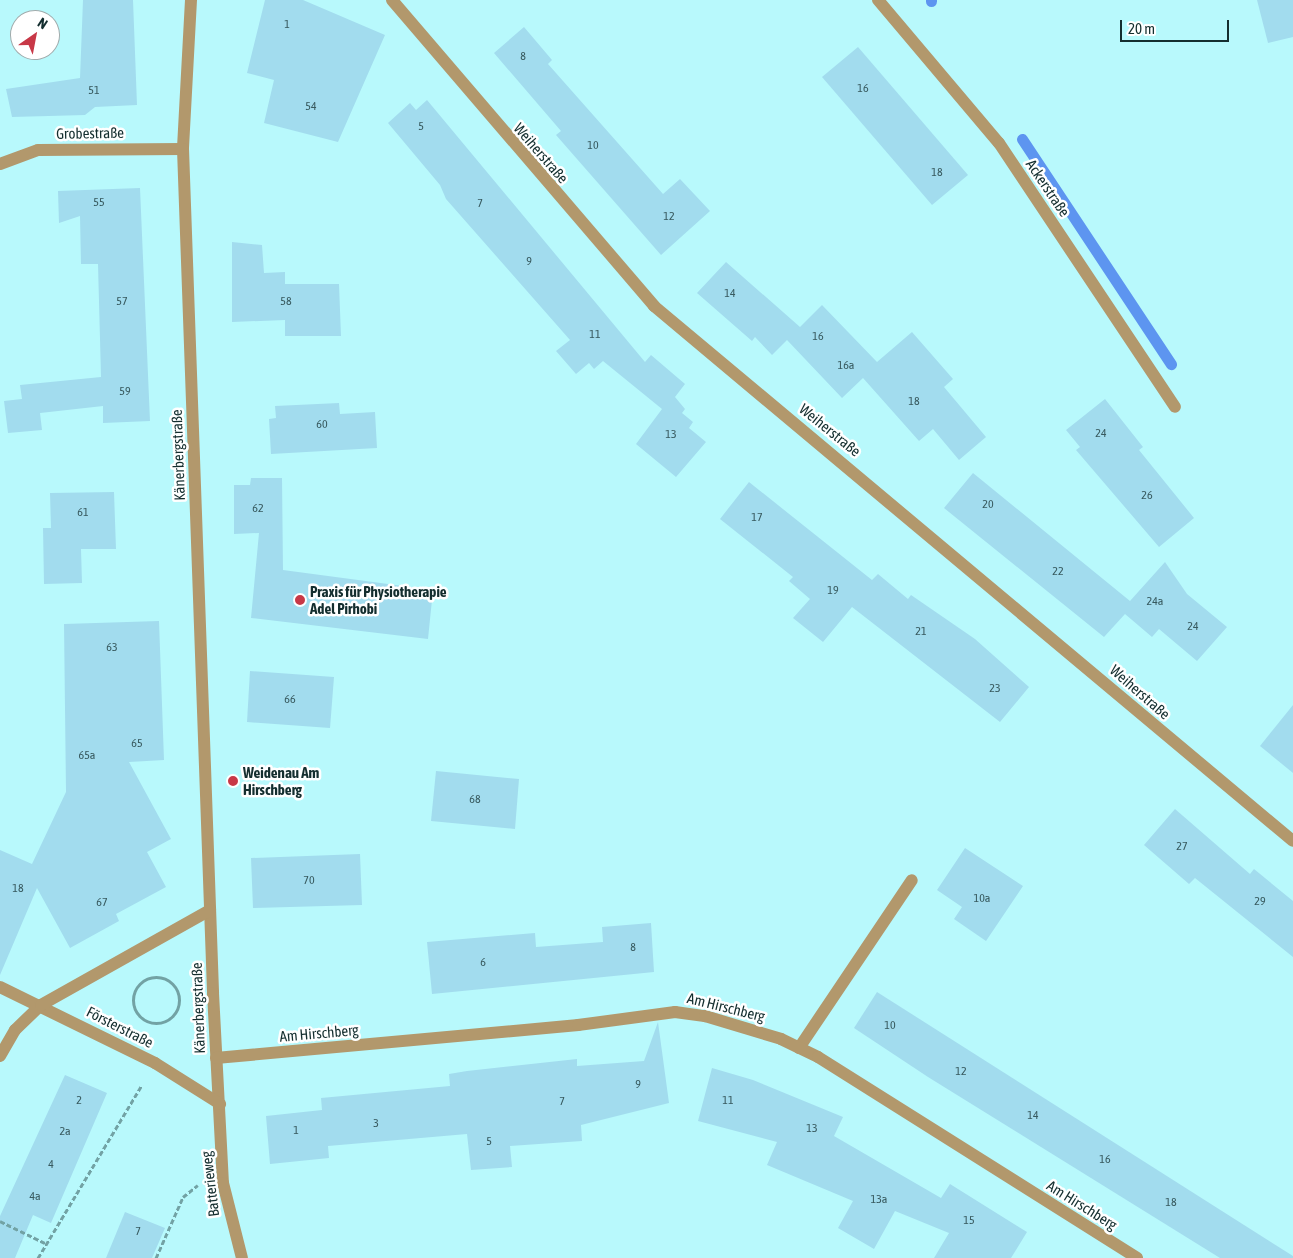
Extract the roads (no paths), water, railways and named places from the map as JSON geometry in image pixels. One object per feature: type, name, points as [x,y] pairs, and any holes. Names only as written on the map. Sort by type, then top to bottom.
[{"type":"street","name":"Känerbergstraße","points":[[191,0],[183,148],[210,910],[216,1058],[220,1104]]},
{"type":"street","name":"Weiherstraße","points":[[392,0],[654,306],[1293,841]]},
{"type":"street","name":"Ackerstraße","points":[[878,0],[999,144],[1174,407]]},
{"type":"street","name":"Grobestraße","points":[[0,164],[38,150],[183,148]]},
{"type":"street","points":[[799,1048],[912,880]]},
{"type":"street","points":[[0,1056],[15,1030],[41,1004],[210,910]]},
{"type":"street","name":"Försterstraße","points":[[0,987],[41,1004],[155,1063],[220,1104]]},
{"type":"street","name":"Am Hirschberg","points":[[216,1058],[578,1025],[675,1012],[742,1025],[799,1048],[1137,1258]]},
{"type":"street","name":"Batterieweg","points":[[220,1104],[223,1167],[242,1258]]},
{"type":"waterway","points":[[1022,139],[1171,364]]},
{"type":"place","name":"Praxis für Physiotherapie Adel Pirhobi","points":[[300,600]]},
{"type":"place","name":"Weidenau Am Hirschberg","points":[[233,781]]}]
